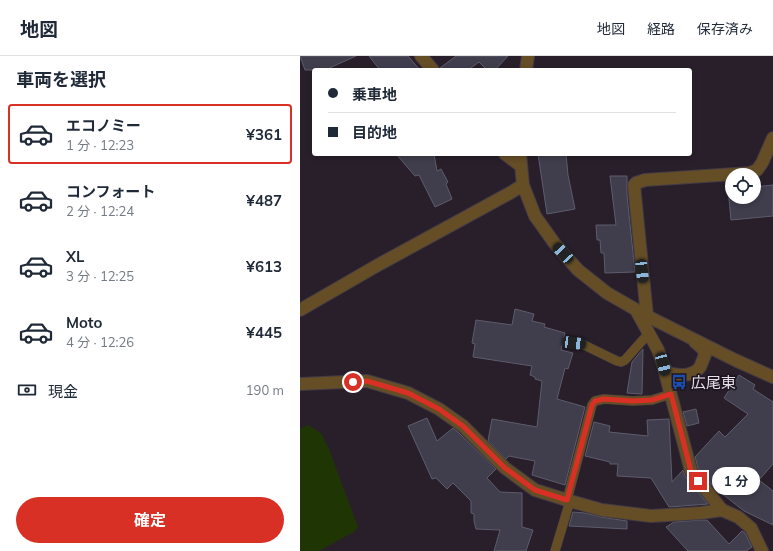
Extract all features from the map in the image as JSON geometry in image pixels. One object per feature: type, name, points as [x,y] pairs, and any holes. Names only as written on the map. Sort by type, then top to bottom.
[{"type":"street","points":[[421,56],[431,68]]},
{"type":"street","points":[[526,68],[528,56]]},
{"type":"street","points":[[762,551],[751,528],[738,517],[722,510],[691,471],[663,364],[642,313],[634,185],[636,182],[644,180],[750,173],[758,170],[773,138]]},
{"type":"street","points":[[508,156],[521,166]]},
{"type":"street","points":[[520,156],[523,185],[535,216],[555,244],[578,270],[607,293],[642,313],[773,377]]},
{"type":"street","points":[[300,310],[523,185]]},
{"type":"street","points":[[663,364],[668,373],[675,375],[688,375],[700,368],[705,355],[703,350],[693,339]]},
{"type":"street","points":[[300,384],[367,381],[408,393],[439,409],[463,426],[505,468],[535,490],[568,500],[602,510],[651,516],[701,514],[722,510]]},
{"type":"lane","points":[[574,343],[582,344],[621,362],[649,333]]},
{"type":"lane","points":[[555,551],[592,405],[595,401],[604,399],[633,401],[652,400],[671,394]]},
{"type":"green space","points":[[308,425],[321,433],[329,449],[358,527],[354,532],[319,551],[300,551],[300,429]]},
{"type":"building","points":[[300,56],[356,56],[329,68],[312,68],[312,70],[305,70]]},
{"type":"building","points":[[369,56],[408,56],[418,68],[378,68]]},
{"type":"building","points":[[456,56],[508,56],[497,68],[485,68],[479,62],[471,68],[440,68]]},
{"type":"building","points":[[398,156],[434,156],[437,171],[441,169],[448,182],[446,184],[452,199],[435,207],[419,175],[415,176]]},
{"type":"building","points":[[538,156],[566,156],[568,175],[575,209],[547,214]]},
{"type":"building","points":[[610,176],[627,176],[627,195],[635,272],[605,273],[604,253],[601,253],[600,240],[597,240],[596,225],[616,225]]},
{"type":"building","points":[[773,185],[773,216],[731,220],[729,204],[761,204],[761,186]]},
{"type":"building","points":[[515,309],[534,314],[532,321],[545,324],[544,327],[565,333],[561,350],[573,353],[568,369],[565,368],[557,399],[585,407],[565,485],[532,475],[535,461],[509,456],[506,459],[488,441],[492,419],[537,427],[542,381],[535,379],[535,377],[530,375],[532,366],[473,357],[475,344],[472,343],[476,320],[512,325]]},
{"type":"building","points":[[643,349],[642,394],[627,393],[632,362]]},
{"type":"building","points":[[739,375],[755,385],[753,389],[773,402],[773,464],[759,480],[773,491],[773,525],[744,511],[720,492],[719,494],[698,468],[695,457],[719,431],[725,437],[748,414],[724,398]]},
{"type":"building","points":[[696,409],[699,423],[687,426],[683,412]]},
{"type":"building","points":[[427,418],[437,441],[453,428],[496,469],[487,478],[500,492],[522,493],[522,527],[533,530],[526,551],[494,551],[500,530],[476,529],[474,514],[471,513],[471,501],[453,483],[447,489],[436,478],[432,479],[408,426]]},
{"type":"building","points":[[669,419],[672,482],[683,470],[685,476],[708,504],[669,507],[651,478],[617,476],[618,464],[610,464],[610,462],[585,456],[594,422],[610,426],[609,432],[648,436],[647,420]]},
{"type":"building","points":[[573,512],[627,521],[627,529],[569,526]]},
{"type":"building","points":[[707,520],[729,544],[742,531],[745,533],[752,547],[746,551],[688,551],[666,527],[674,522]]},
{"type":"place","name":"広尾東","points":[[679,382]]},
{"type":"route","points":[[353,382],[367,381],[408,393],[439,409],[463,426],[505,468],[535,490],[567,500],[592,405],[595,401],[604,399],[633,401],[652,400],[671,394],[691,471],[698,481]]}]
